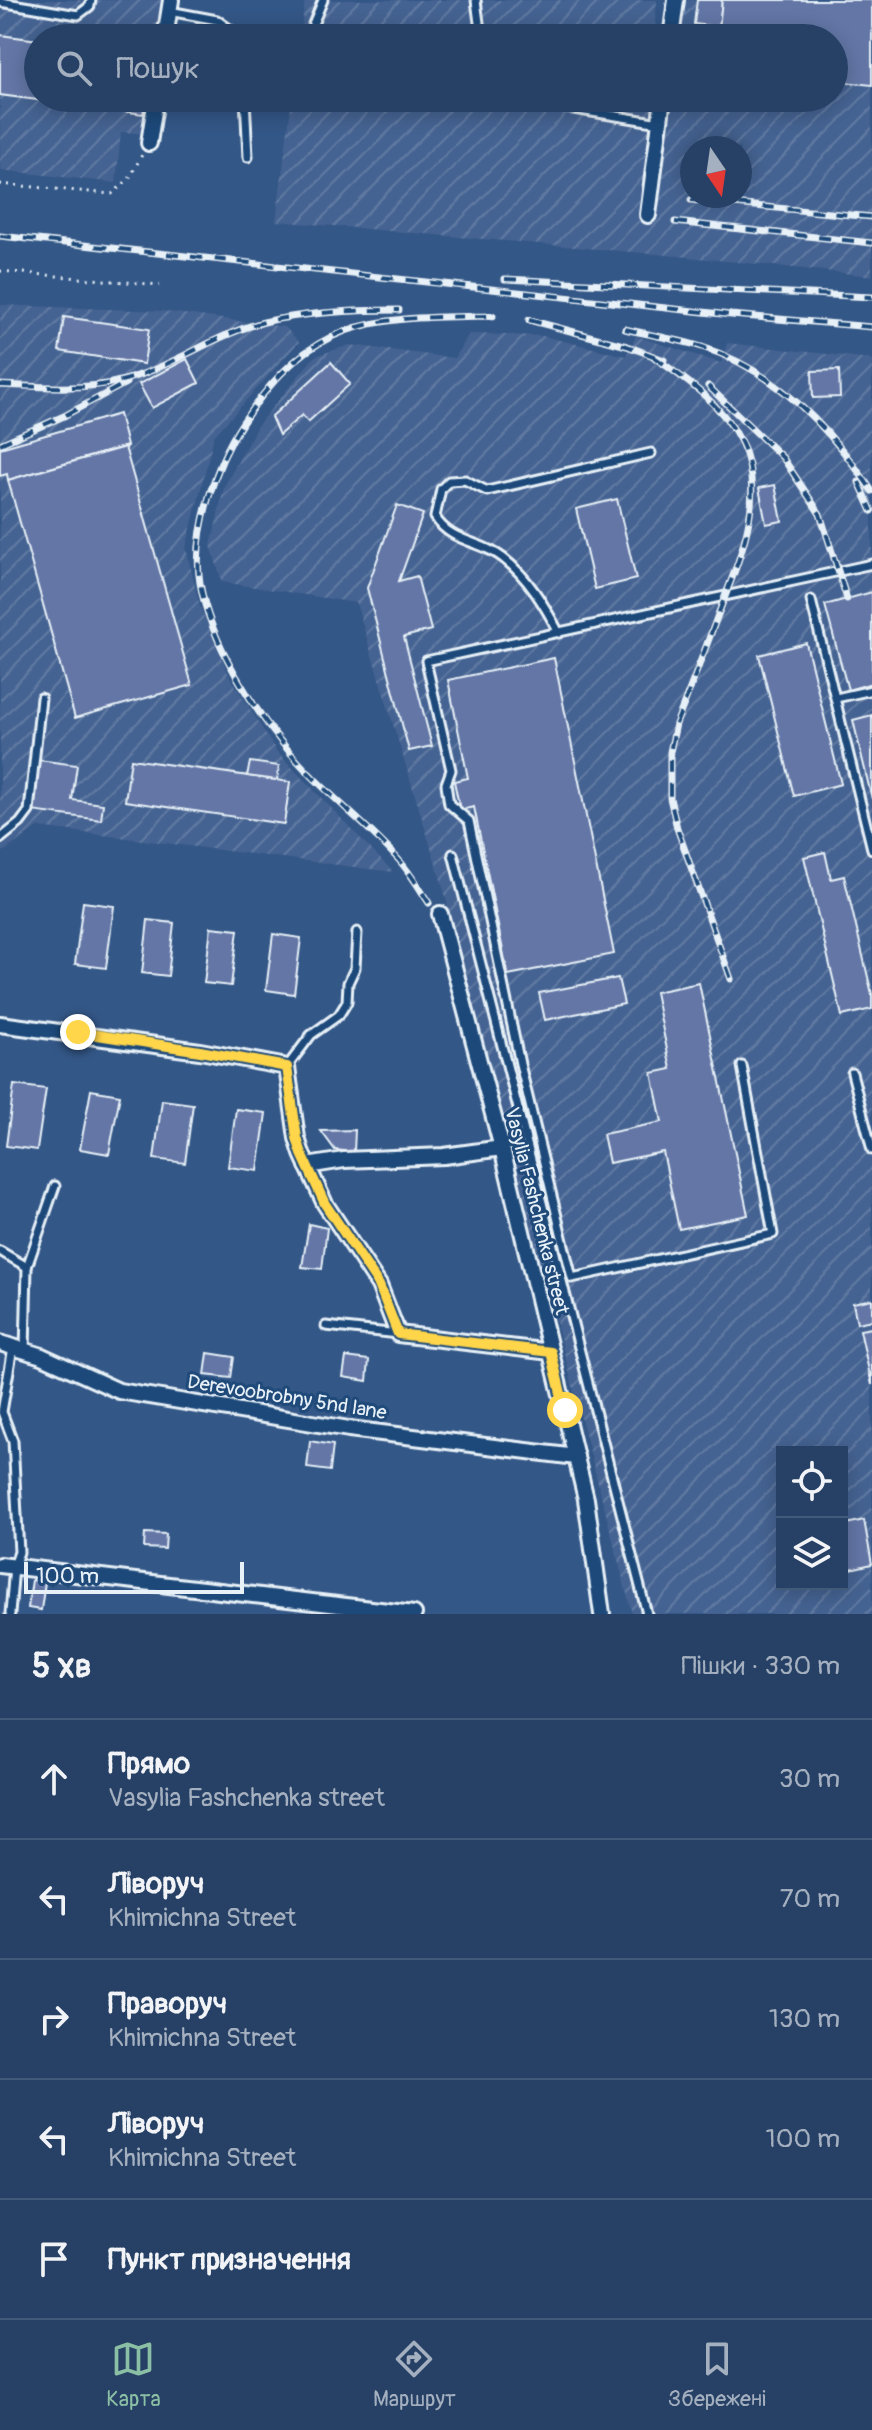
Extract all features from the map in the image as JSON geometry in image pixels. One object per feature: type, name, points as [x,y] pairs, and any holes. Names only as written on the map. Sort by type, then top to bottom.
[{"type":"street","points":[[673,24],[676,0]]},
{"type":"street","points":[[149,143],[154,112]]},
{"type":"street","points":[[648,215],[661,112]]},
{"type":"street","name":"Vasylia Fashchenka street","points":[[440,914],[502,1148],[586,1499],[602,1614]]},
{"type":"street","points":[[0,1024],[185,1048],[287,1067],[297,1138],[307,1166],[325,1204],[379,1285],[398,1334],[551,1352]]},
{"type":"street","points":[[307,1166],[344,1160],[444,1156],[502,1148]]},
{"type":"street","name":"Derevoobrobny 5nd lane","points":[[13,1347],[119,1391],[349,1429],[576,1457]]},
{"type":"street","points":[[7,1566],[414,1614]]},
{"type":"lane","points":[[0,2],[78,15],[90,6],[91,0]]},
{"type":"lane","points":[[313,24],[323,0]]},
{"type":"lane","points":[[476,0],[479,24]]},
{"type":"lane","points":[[170,6],[223,24]]},
{"type":"lane","points":[[246,112],[248,157]]},
{"type":"lane","points":[[592,112],[660,123]]},
{"type":"lane","points":[[559,633],[539,596],[506,560],[443,530],[435,517],[441,489],[449,481],[465,480],[487,491],[651,453]]},
{"type":"lane","points":[[742,1066],[773,1234],[572,1278],[520,1064],[469,821],[449,804],[446,784],[451,770],[426,661],[872,564]]},
{"type":"lane","points":[[811,600],[872,849]]},
{"type":"lane","points":[[836,698],[872,690]]},
{"type":"lane","points":[[0,839],[29,811],[41,698]]},
{"type":"lane","points":[[453,854],[647,1614]]},
{"type":"lane","points":[[287,1067],[311,1035],[339,1015],[347,1002],[348,983],[355,968],[357,932]]},
{"type":"lane","points":[[852,1073],[872,1150]]},
{"type":"lane","points":[[10,1614],[7,1566],[19,1552],[13,1441],[2,1412],[27,1267],[55,1186]]},
{"type":"lane","points":[[0,1251],[27,1267]]},
{"type":"lane","points":[[326,1326],[398,1334]]},
{"type":"path","points":[[0,184],[112,194],[129,179],[149,143]]},
{"type":"path","points":[[0,271],[160,285]]},
{"type":"shaded area","points":[[0,0],[162,0],[159,24],[24,24],[24,112],[149,112],[147,134],[121,132],[116,183],[0,170]]},
{"type":"shaded area","points":[[305,0],[657,0],[655,24],[302,24]]},
{"type":"shaded area","points":[[684,0],[872,0],[872,276],[276,221],[290,112],[848,112],[848,24],[681,24]]},
{"type":"shaded area","points":[[0,305],[162,311],[285,327],[299,342],[214,436],[186,548],[200,607],[229,675],[277,752],[393,872],[39,827],[0,854]]},
{"type":"shaded area","points":[[469,334],[543,336],[626,356],[636,336],[721,363],[727,343],[872,359],[872,1614],[632,1614],[443,887],[356,603],[222,582],[211,546],[224,487],[257,426],[315,356],[350,345],[454,358]]},
{"type":"building","points":[[697,0],[722,0],[719,24],[694,24]]},
{"type":"building","points":[[722,0],[872,0],[872,85],[848,82],[848,24],[719,24]]},
{"type":"building","points":[[0,35],[24,38],[24,98],[0,95]]},
{"type":"building","points":[[64,317],[149,329],[144,364],[59,351]]},
{"type":"building","points":[[187,359],[199,383],[152,408],[139,384]]},
{"type":"building","points":[[331,362],[350,384],[308,422],[302,415],[279,435],[271,417]]},
{"type":"building","points":[[839,370],[840,397],[813,398],[812,371]]},
{"type":"building","points":[[119,414],[127,446],[8,480],[7,474],[0,476],[0,448]]},
{"type":"building","points":[[125,447],[192,685],[75,718],[8,480]]},
{"type":"building","points":[[775,485],[782,521],[766,524],[759,488]]},
{"type":"building","points":[[617,499],[636,579],[595,589],[576,509]]},
{"type":"building","points":[[397,505],[423,514],[399,581],[417,576],[431,630],[404,637],[432,746],[409,751],[367,588]]},
{"type":"building","points":[[872,592],[872,683],[848,690],[825,605]]},
{"type":"building","points":[[806,643],[841,784],[794,796],[759,655]]},
{"type":"building","points":[[554,658],[614,954],[508,975],[474,807],[460,810],[454,781],[468,778],[448,680]]},
{"type":"building","points":[[872,715],[872,799],[853,720]]},
{"type":"building","points":[[131,759],[290,782],[284,824],[125,801]]},
{"type":"building","points":[[38,760],[77,765],[72,800],[103,804],[101,820],[31,811]]},
{"type":"building","points":[[250,762],[279,766],[277,780],[247,776]]},
{"type":"building","points":[[825,852],[831,879],[844,876],[872,994],[872,1009],[842,1016],[804,857]]},
{"type":"building","points":[[83,902],[114,906],[106,968],[75,964]]},
{"type":"building","points":[[148,920],[174,923],[168,976],[142,973]]},
{"type":"building","points":[[211,927],[238,930],[231,986],[204,983]]},
{"type":"building","points":[[273,934],[301,938],[294,994],[266,990]]},
{"type":"building","points":[[618,978],[624,1004],[545,1020],[539,993]]},
{"type":"building","points":[[699,983],[748,1215],[679,1229],[663,1152],[609,1163],[603,1134],[662,1122],[652,1073],[671,1069],[655,992]]},
{"type":"building","points":[[14,1085],[46,1089],[37,1150],[6,1146]]},
{"type":"building","points":[[91,1090],[120,1095],[109,1154],[80,1149]]},
{"type":"building","points":[[162,1100],[193,1104],[185,1163],[154,1159]]},
{"type":"building","points":[[236,1109],[266,1113],[258,1171],[228,1167]]},
{"type":"building","points":[[355,1130],[354,1152],[335,1150],[321,1131]]},
{"type":"building","points":[[309,1224],[327,1228],[322,1269],[302,1267]]},
{"type":"building","points":[[872,1299],[872,1320],[857,1323],[853,1303]]},
{"type":"building","points":[[872,1328],[872,1385],[860,1330]]},
{"type":"building","points":[[208,1353],[234,1357],[231,1378],[205,1375]]},
{"type":"building","points":[[346,1357],[369,1360],[367,1381],[343,1377]]},
{"type":"building","points":[[310,1441],[333,1445],[330,1471],[307,1468]]},
{"type":"building","points":[[864,1520],[872,1564],[848,1570],[848,1524]]},
{"type":"building","points":[[145,1533],[166,1534],[165,1549],[144,1548]]},
{"type":"building","points":[[32,1580],[45,1582],[41,1610],[28,1608]]},
{"type":"railway","points":[[752,206],[872,217]]},
{"type":"railway","points":[[675,222],[872,243]]},
{"type":"railway","points":[[0,236],[731,315],[872,327]]},
{"type":"railway","points":[[505,279],[872,297]]},
{"type":"railway","points":[[0,385],[71,387],[106,384],[140,375],[232,333],[264,322],[331,312],[399,310]]},
{"type":"railway","points":[[429,903],[398,859],[306,771],[264,720],[236,676],[213,629],[200,583],[199,543],[215,478],[233,439],[270,387],[296,360],[322,342],[350,329],[381,322],[493,316]]},
{"type":"railway","points":[[529,320],[627,346],[664,360]]},
{"type":"railway","points":[[625,329],[702,347],[754,370],[799,404],[819,424],[872,491]]},
{"type":"railway","points":[[654,357],[691,384],[724,416],[741,442],[749,464],[752,487],[751,510],[740,555],[676,724],[670,752],[670,798],[677,828],[731,979]]},
{"type":"railway","points":[[0,444],[64,416],[126,383]]},
{"type":"railway","points":[[708,386],[783,458],[820,514],[847,599]]},
{"type":"railway","points":[[859,482],[872,511]]},
{"type":"route","points":[[78,1032],[287,1067],[302,1154],[325,1204],[379,1285],[398,1334],[551,1352],[565,1410]]}]
